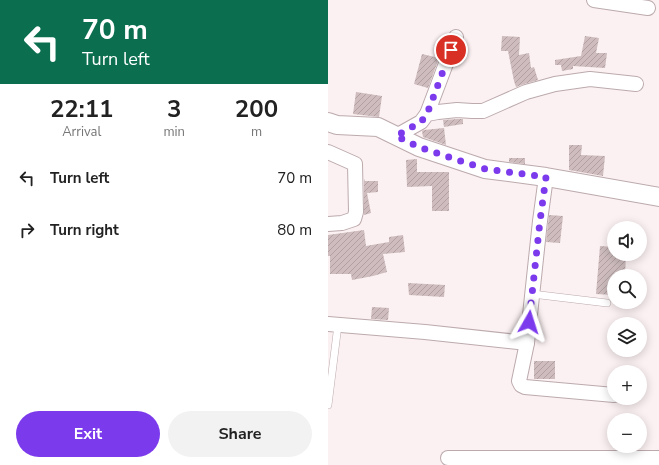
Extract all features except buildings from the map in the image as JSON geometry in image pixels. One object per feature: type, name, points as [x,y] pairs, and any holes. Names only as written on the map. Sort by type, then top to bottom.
[{"type":"street","points":[[594,0],[648,8]]},
{"type":"street","points":[[396,136],[421,122],[427,114],[456,37]]},
{"type":"street","points":[[427,114],[457,110],[483,111],[526,92],[555,84],[590,79],[636,84]]},
{"type":"street","points":[[328,122],[336,125],[378,127],[419,147],[485,169],[546,177],[659,197]]},
{"type":"street","points":[[328,152],[355,164],[356,212],[354,219],[342,223],[328,224]]},
{"type":"street","points":[[546,177],[527,343],[520,381],[521,385],[525,387],[607,394]]},
{"type":"street","points":[[333,325],[425,332],[527,343]]},
{"type":"street","points":[[448,458],[632,462],[659,458]]},
{"type":"lane","points":[[532,294],[607,303]]},
{"type":"lane","points":[[328,405],[333,325]]},
{"type":"route","points":[[451,50],[427,114],[421,122],[396,136],[419,147],[485,169],[546,177],[529,322]]}]
